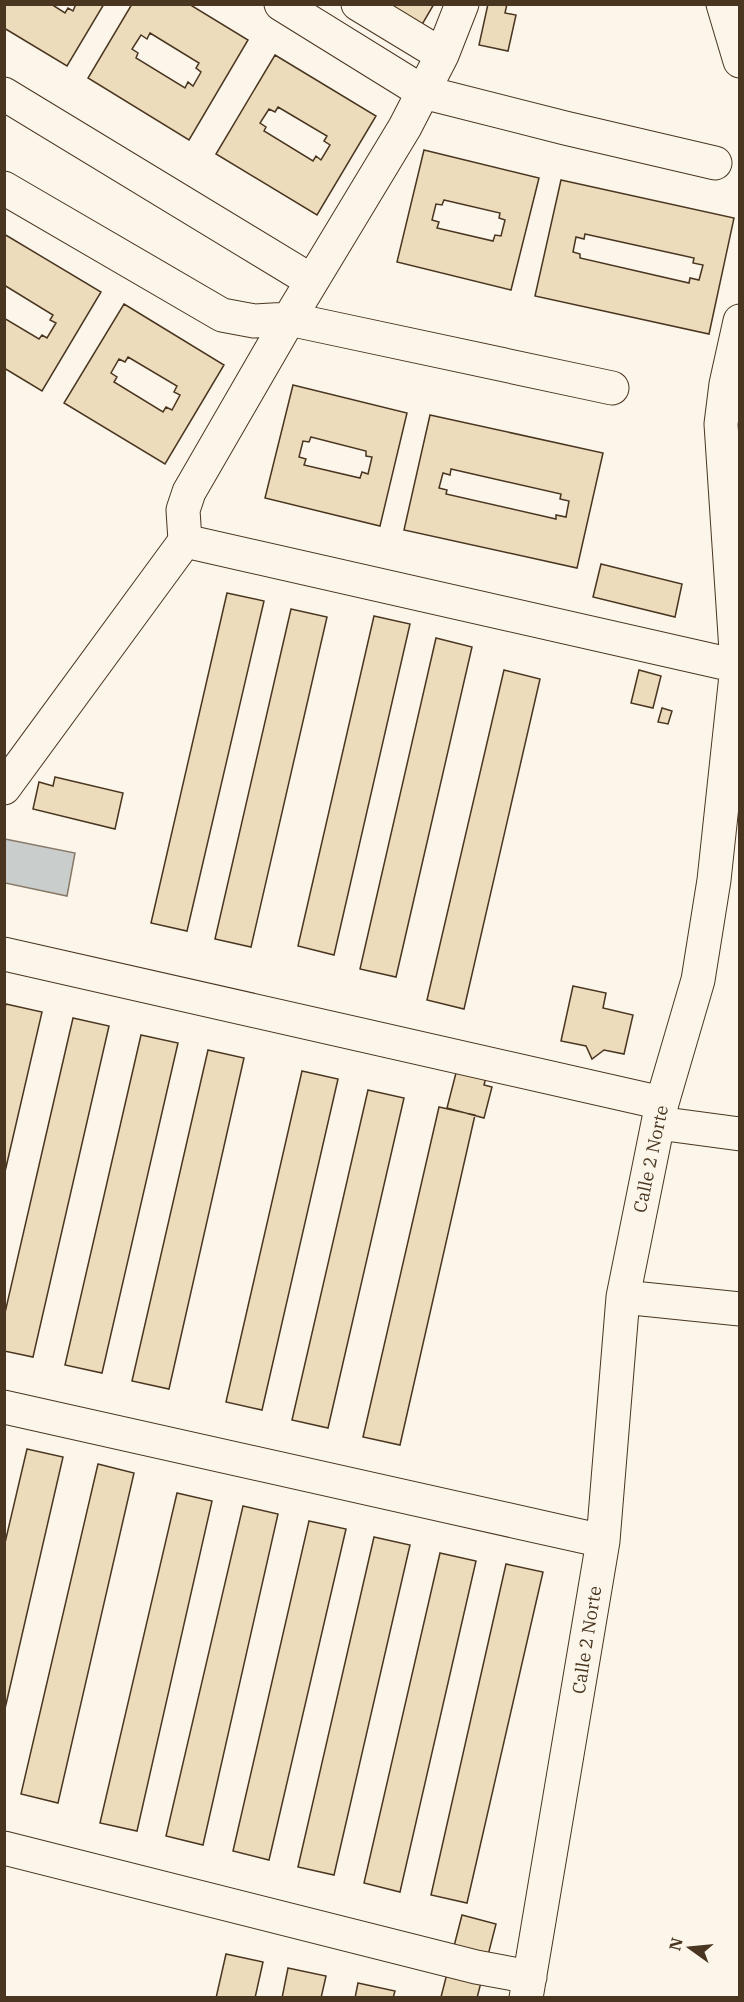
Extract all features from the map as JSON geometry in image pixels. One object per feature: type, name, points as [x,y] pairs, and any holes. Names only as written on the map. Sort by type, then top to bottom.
[{"type":"street","points":[[281,4],[423,92],[715,163]]},
{"type":"street","points":[[358,4],[442,55]]},
{"type":"street","points":[[4,788],[185,541],[183,510],[189,492],[289,319],[405,127],[442,55],[462,4]]},
{"type":"street","points":[[723,4],[740,61]]},
{"type":"street","points":[[4,94],[312,281]]},
{"type":"street","points":[[4,188],[222,315],[254,321],[289,319],[612,388]]},
{"type":"street","name":"Calle 2 Norte","points":[[528,1987],[603,1541],[623,1297],[651,1108],[698,980],[714,880],[737,666],[721,424],[726,384],[740,321]]},
{"type":"street","points":[[185,541],[737,666]]},
{"type":"street","points":[[4,954],[651,1108],[740,1134]]},
{"type":"street","points":[[623,1297],[740,1310]]},
{"type":"street","points":[[4,1407],[603,1541]]},
{"type":"street","points":[[4,1848],[476,1967],[528,1987]]},
{"type":"shaded area","points":[[5,839],[75,853],[67,896],[5,883]]},
{"type":"building","points":[[4,4],[51,4],[65,13],[68,8],[73,11],[76,4],[104,4],[67,66],[4,28]]},
{"type":"building","points":[[132,4],[189,4],[248,40],[189,140],[88,78]],"holes":[[[150,33],[199,63],[196,68],[201,72],[193,86],[188,82],[185,88],[136,58],[138,53],[132,49],[141,35],[147,39]]]},
{"type":"building","points":[[380,4],[434,4],[420,28]]},
{"type":"building","points":[[488,4],[507,4],[505,13],[516,15],[508,51],[479,45]]},
{"type":"building","points":[[275,55],[376,116],[317,215],[216,154]],"holes":[[[278,107],[327,136],[324,141],[330,145],[321,160],[316,156],[313,161],[264,131],[266,127],[260,123],[269,109],[275,112]]]},
{"type":"building","points":[[424,150],[539,178],[511,290],[397,262]],"holes":[[[444,200],[500,213],[499,218],[505,220],[501,236],[495,235],[493,241],[437,228],[439,222],[432,220],[436,204],[442,205]]]},
{"type":"building","points":[[561,180],[734,218],[709,334],[535,296]],"holes":[[[585,234],[694,258],[693,263],[703,265],[699,280],[690,278],[689,283],[580,258],[580,254],[573,252],[576,237],[584,239]]]},
{"type":"building","points":[[4,234],[101,292],[42,391],[4,368],[4,318],[39,339],[42,335],[47,338],[56,323],[50,320],[53,315],[4,285]]},
{"type":"building","points":[[124,304],[224,365],[165,464],[64,403]],"holes":[[[128,357],[177,386],[174,392],[180,395],[172,410],[166,407],[163,412],[114,382],[117,377],[111,373],[119,359],[125,362]]]},
{"type":"building","points":[[293,385],[407,413],[380,526],[265,498]],"holes":[[[311,437],[366,451],[366,456],[372,457],[368,474],[362,472],[360,478],[304,465],[306,459],[299,457],[303,441],[309,442]]]},
{"type":"building","points":[[430,415],[603,453],[577,568],[404,530]],"holes":[[[451,469],[561,494],[560,499],[569,501],[566,517],[556,515],[556,519],[446,494],[447,490],[439,488],[443,473],[450,475]]]},
{"type":"building","points":[[601,564],[682,584],[675,617],[593,597]]},
{"type":"building","points":[[227,593],[264,601],[187,931],[151,923]]},
{"type":"building","points":[[291,609],[327,617],[251,947],[215,939]]},
{"type":"building","points":[[374,616],[410,624],[334,955],[298,946]]},
{"type":"building","points":[[436,638],[472,647],[396,977],[360,969]]},
{"type":"building","points":[[504,670],[540,679],[464,1009],[427,1000]]},
{"type":"building","points":[[639,670],[661,676],[653,708],[631,703]]},
{"type":"building","points":[[662,708],[672,711],[668,724],[658,722]]},
{"type":"building","points":[[55,777],[123,793],[115,829],[33,809],[39,782],[53,786]]},
{"type":"building","points":[[573,986],[606,993],[603,1008],[633,1015],[624,1054],[604,1050],[592,1059],[586,1046],[561,1041]]},
{"type":"building","points":[[6,1004],[42,1012],[4,1176],[4,1011]]},
{"type":"building","points":[[73,1018],[109,1026],[33,1357],[4,1351],[4,1317]]},
{"type":"building","points":[[141,1035],[178,1043],[102,1373],[65,1365]]},
{"type":"building","points":[[493,1049],[484,1085],[492,1087],[484,1118],[447,1108],[456,1073]]},
{"type":"building","points":[[208,1050],[244,1058],[169,1389],[132,1381]]},
{"type":"building","points":[[302,1071],[338,1079],[262,1410],[226,1402]]},
{"type":"building","points":[[368,1090],[404,1098],[328,1428],[292,1420]]},
{"type":"building","points":[[439,1107],[475,1115],[400,1445],[363,1437]]},
{"type":"building","points":[[27,1449],[63,1457],[4,1713],[4,1547]]},
{"type":"building","points":[[98,1464],[134,1473],[58,1803],[21,1794]]},
{"type":"building","points":[[177,1493],[212,1501],[137,1831],[100,1823]]},
{"type":"building","points":[[243,1506],[278,1514],[203,1845],[166,1836]]},
{"type":"building","points":[[309,1521],[346,1529],[269,1860],[233,1851]]},
{"type":"building","points":[[374,1537],[410,1545],[334,1875],[298,1867]]},
{"type":"building","points":[[440,1553],[476,1561],[400,1892],[364,1883]]},
{"type":"building","points":[[506,1564],[543,1572],[467,1903],[431,1895]]},
{"type":"building","points":[[462,1915],[496,1924],[477,1998],[445,1998],[441,1997]]},
{"type":"building","points":[[226,1954],[263,1962],[255,1998],[216,1998]]},
{"type":"building","points":[[288,1968],[326,1976],[321,1998],[282,1998]]},
{"type":"building","points":[[358,1983],[395,1991],[393,1998],[355,1998]]}]
